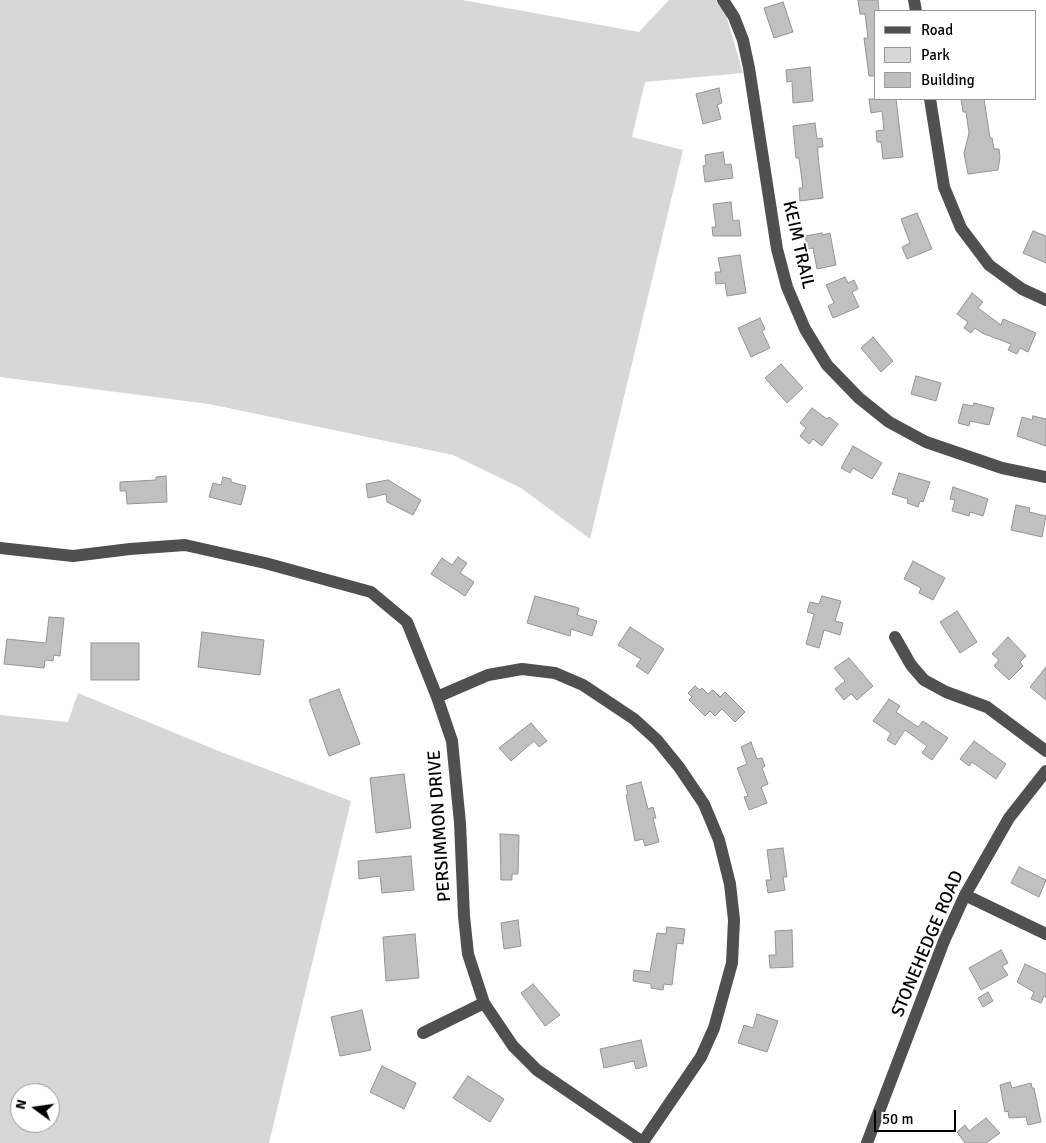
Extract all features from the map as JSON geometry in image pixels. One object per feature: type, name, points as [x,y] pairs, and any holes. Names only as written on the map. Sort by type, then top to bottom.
[{"type":"street","name":"KEIM TRAIL","points":[[723,0],[734,17],[743,40],[777,249],[787,287],[805,329],[827,364],[859,398],[889,422],[926,442],[1002,468],[1046,477]]},
{"type":"street","points":[[930,100],[944,187],[962,228],[989,265],[1022,289],[1046,300]]},
{"type":"street","name":"PERSIMMON DRIVE","points":[[0,548],[73,556],[186,545],[265,563],[372,592],[407,622],[437,697],[452,741],[460,823],[464,916],[468,954],[484,1003],[513,1046],[538,1070],[643,1143]]},
{"type":"street","points":[[894,637],[911,666],[924,680],[946,692],[987,706],[1046,751]]},
{"type":"street","points":[[437,697],[488,675],[522,670],[554,673],[584,685],[634,719],[657,740],[679,767],[704,804],[719,840],[730,884],[734,920],[732,963],[714,1028],[701,1057],[643,1143]]},
{"type":"street","name":"STONEHEDGE ROAD","points":[[867,1143],[944,941],[965,895],[1009,818],[1046,771]]},
{"type":"street","points":[[965,895],[1046,934]]},
{"type":"street","points":[[423,1033],[484,1003]]},
{"type":"green space","points":[[0,0],[462,0],[639,32],[669,0],[715,0],[726,15],[743,73],[645,82],[632,137],[683,150],[590,539],[521,488],[453,455],[209,404],[0,377]]},
{"type":"green space","points":[[78,693],[221,752],[351,801],[269,1143],[0,1143],[0,715],[68,722]]},
{"type":"building","points":[[858,0],[878,0],[879,10],[874,10],[874,76],[869,76],[864,38],[868,38],[865,14],[860,14]]},
{"type":"building","points":[[783,2],[793,32],[774,38],[764,8]]},
{"type":"building","points":[[810,67],[813,101],[793,103],[792,81],[787,82],[786,70]]},
{"type":"building","points":[[719,88],[722,103],[717,105],[721,119],[703,124],[696,94]]},
{"type":"building","points":[[869,99],[896,100],[903,157],[883,159],[881,142],[877,142],[876,131],[884,130],[882,111],[871,113]]},
{"type":"building","points":[[961,100],[984,100],[990,138],[992,138],[994,149],[999,149],[998,170],[968,174],[964,153],[969,133],[966,112],[963,112]]},
{"type":"building","points":[[815,123],[817,139],[822,138],[823,147],[818,147],[818,156],[823,198],[800,201],[799,188],[803,188],[799,158],[796,158],[793,126]]},
{"type":"building","points":[[723,152],[725,165],[731,164],[733,178],[705,182],[703,166],[706,165],[705,155]]},
{"type":"building","points":[[731,202],[733,221],[739,220],[741,236],[713,236],[712,227],[716,227],[713,204]]},
{"type":"building","points":[[917,213],[932,249],[907,259],[902,247],[910,243],[901,219]]},
{"type":"building","points":[[1033,231],[1046,236],[1046,263],[1023,253]]},
{"type":"building","points":[[822,233],[822,235],[830,233],[836,265],[817,269],[813,248],[808,249],[805,236]]},
{"type":"building","points":[[740,255],[746,293],[727,296],[725,283],[716,284],[715,272],[721,272],[718,258]]},
{"type":"building","points":[[845,277],[848,283],[854,280],[858,289],[852,292],[859,307],[833,318],[828,306],[834,303],[826,285]]},
{"type":"building","points":[[972,293],[983,302],[978,308],[1001,325],[1003,319],[1036,333],[1028,352],[1020,348],[1017,354],[1008,350],[1011,344],[982,333],[975,328],[971,333],[964,328],[968,322],[957,314]]},
{"type":"building","points":[[760,318],[765,329],[762,331],[770,348],[751,357],[738,328]]},
{"type":"building","points":[[873,337],[893,361],[881,372],[861,348]]},
{"type":"building","points":[[781,364],[803,388],[787,403],[765,378]]},
{"type":"building","points":[[916,376],[941,383],[936,401],[911,394]]},
{"type":"building","points":[[974,403],[994,408],[989,425],[970,421],[969,426],[958,423],[963,404],[973,406]]},
{"type":"building","points":[[812,408],[827,419],[829,417],[838,424],[822,446],[813,439],[809,444],[800,436],[806,428],[800,423]]},
{"type":"building","points":[[1033,416],[1046,419],[1046,446],[1017,436],[1022,417],[1032,420]]},
{"type":"building","points":[[853,446],[882,463],[872,479],[853,468],[850,473],[841,468]]},
{"type":"building","points":[[899,473],[930,482],[923,502],[920,501],[918,507],[907,503],[908,499],[892,494]]},
{"type":"building","points":[[166,476],[167,502],[127,504],[126,491],[120,491],[120,482],[156,480],[156,477]]},
{"type":"building","points":[[223,477],[231,479],[231,482],[246,486],[241,505],[209,497],[213,483],[221,485]]},
{"type":"building","points":[[388,480],[421,500],[413,515],[387,502],[386,494],[368,498],[366,484]]},
{"type":"building","points":[[953,487],[988,499],[983,516],[970,512],[969,516],[952,511],[955,500],[950,499]]},
{"type":"building","points":[[1016,505],[1030,508],[1029,512],[1046,516],[1042,537],[1011,530]]},
{"type":"building","points":[[458,557],[467,563],[460,573],[474,582],[465,596],[431,574],[442,558],[452,565]]},
{"type":"building","points":[[913,561],[945,578],[933,600],[919,593],[921,588],[904,579]]},
{"type":"building","points":[[535,596],[579,608],[577,615],[597,621],[592,636],[571,629],[570,636],[527,623]]},
{"type":"building","points":[[822,596],[841,601],[835,621],[843,623],[840,635],[824,630],[819,648],[806,644],[814,614],[807,612],[810,602],[819,604]]},
{"type":"building","points":[[957,611],[977,642],[960,653],[940,622]]},
{"type":"building","points":[[49,617],[64,618],[60,656],[54,655],[53,661],[45,660],[44,668],[4,664],[7,639],[46,643]]},
{"type":"building","points":[[630,627],[664,649],[648,674],[636,666],[641,659],[618,645]]},
{"type":"building","points":[[202,632],[264,640],[260,675],[198,667]]},
{"type":"building","points":[[1008,637],[1026,656],[1020,662],[1023,666],[1009,680],[994,666],[999,660],[992,654]]},
{"type":"building","points":[[91,643],[139,643],[139,680],[91,680]]},
{"type":"building","points":[[849,658],[873,686],[857,700],[851,694],[844,700],[835,689],[845,681],[834,668]]},
{"type":"building","points":[[1046,667],[1046,700],[1030,687]]},
{"type":"building","points":[[695,686],[700,690],[702,688],[708,694],[713,690],[720,697],[725,692],[745,712],[735,722],[722,709],[715,716],[710,711],[705,716],[689,700],[692,697],[688,693]]},
{"type":"building","points":[[339,689],[360,744],[329,756],[309,700]]},
{"type":"building","points":[[889,699],[900,706],[896,712],[918,727],[923,721],[948,738],[932,760],[922,753],[927,746],[905,730],[895,745],[887,740],[891,733],[873,721]]},
{"type":"building","points":[[531,723],[547,741],[539,747],[534,741],[511,761],[499,748]]},
{"type":"building","points":[[974,741],[1006,764],[996,779],[972,762],[969,766],[960,759]]},
{"type":"building","points":[[751,742],[757,759],[762,758],[765,766],[762,768],[768,784],[761,787],[767,803],[749,810],[744,797],[748,796],[737,768],[747,764],[741,747]]},
{"type":"building","points":[[404,774],[411,828],[376,833],[370,778]]},
{"type":"building","points":[[641,782],[648,809],[653,807],[656,818],[653,818],[659,842],[645,846],[643,839],[635,841],[626,795],[628,794],[626,786]]},
{"type":"building","points":[[500,834],[519,835],[518,874],[512,874],[512,880],[501,880]]},
{"type":"building","points":[[783,848],[787,877],[783,877],[785,890],[768,893],[766,880],[771,880],[767,850]]},
{"type":"building","points":[[411,856],[414,890],[382,893],[380,876],[359,879],[358,861]]},
{"type":"building","points":[[1019,867],[1046,880],[1039,897],[1011,883]]},
{"type":"building","points":[[518,920],[521,946],[504,949],[501,923]]},
{"type":"building","points":[[667,927],[685,929],[683,944],[677,943],[672,985],[664,984],[663,990],[651,988],[651,984],[633,981],[634,970],[650,972],[657,933],[666,934]]},
{"type":"building","points":[[792,930],[793,967],[770,968],[769,955],[776,955],[775,931]]},
{"type":"building","points":[[415,934],[419,978],[386,981],[383,937]]},
{"type":"building","points":[[1001,950],[1008,963],[1002,966],[1008,975],[981,990],[969,968]]},
{"type":"building","points":[[1025,964],[1046,974],[1046,997],[1044,996],[1041,1003],[1031,999],[1034,992],[1017,982]]},
{"type":"building","points":[[533,984],[560,1015],[545,1026],[521,993]]},
{"type":"building","points":[[988,992],[993,1001],[983,1007],[978,998]]},
{"type":"building","points":[[362,1010],[371,1050],[340,1056],[331,1017]]},
{"type":"building","points":[[757,1014],[778,1021],[767,1052],[738,1043],[744,1025],[753,1028]]},
{"type":"building","points":[[641,1040],[647,1066],[636,1069],[634,1061],[604,1068],[600,1049]]},
{"type":"building","points":[[382,1066],[416,1083],[404,1109],[370,1092]]},
{"type":"building","points":[[468,1076],[504,1099],[490,1122],[453,1098]]},
{"type":"building","points":[[1010,1082],[1012,1088],[1031,1083],[1032,1088],[1034,1088],[1041,1122],[1028,1125],[1026,1117],[1009,1118],[1008,1111],[1005,1112],[1000,1085]]},
{"type":"building","points":[[986,1118],[1000,1133],[986,1143],[965,1143],[957,1132],[965,1125],[969,1131]]}]
